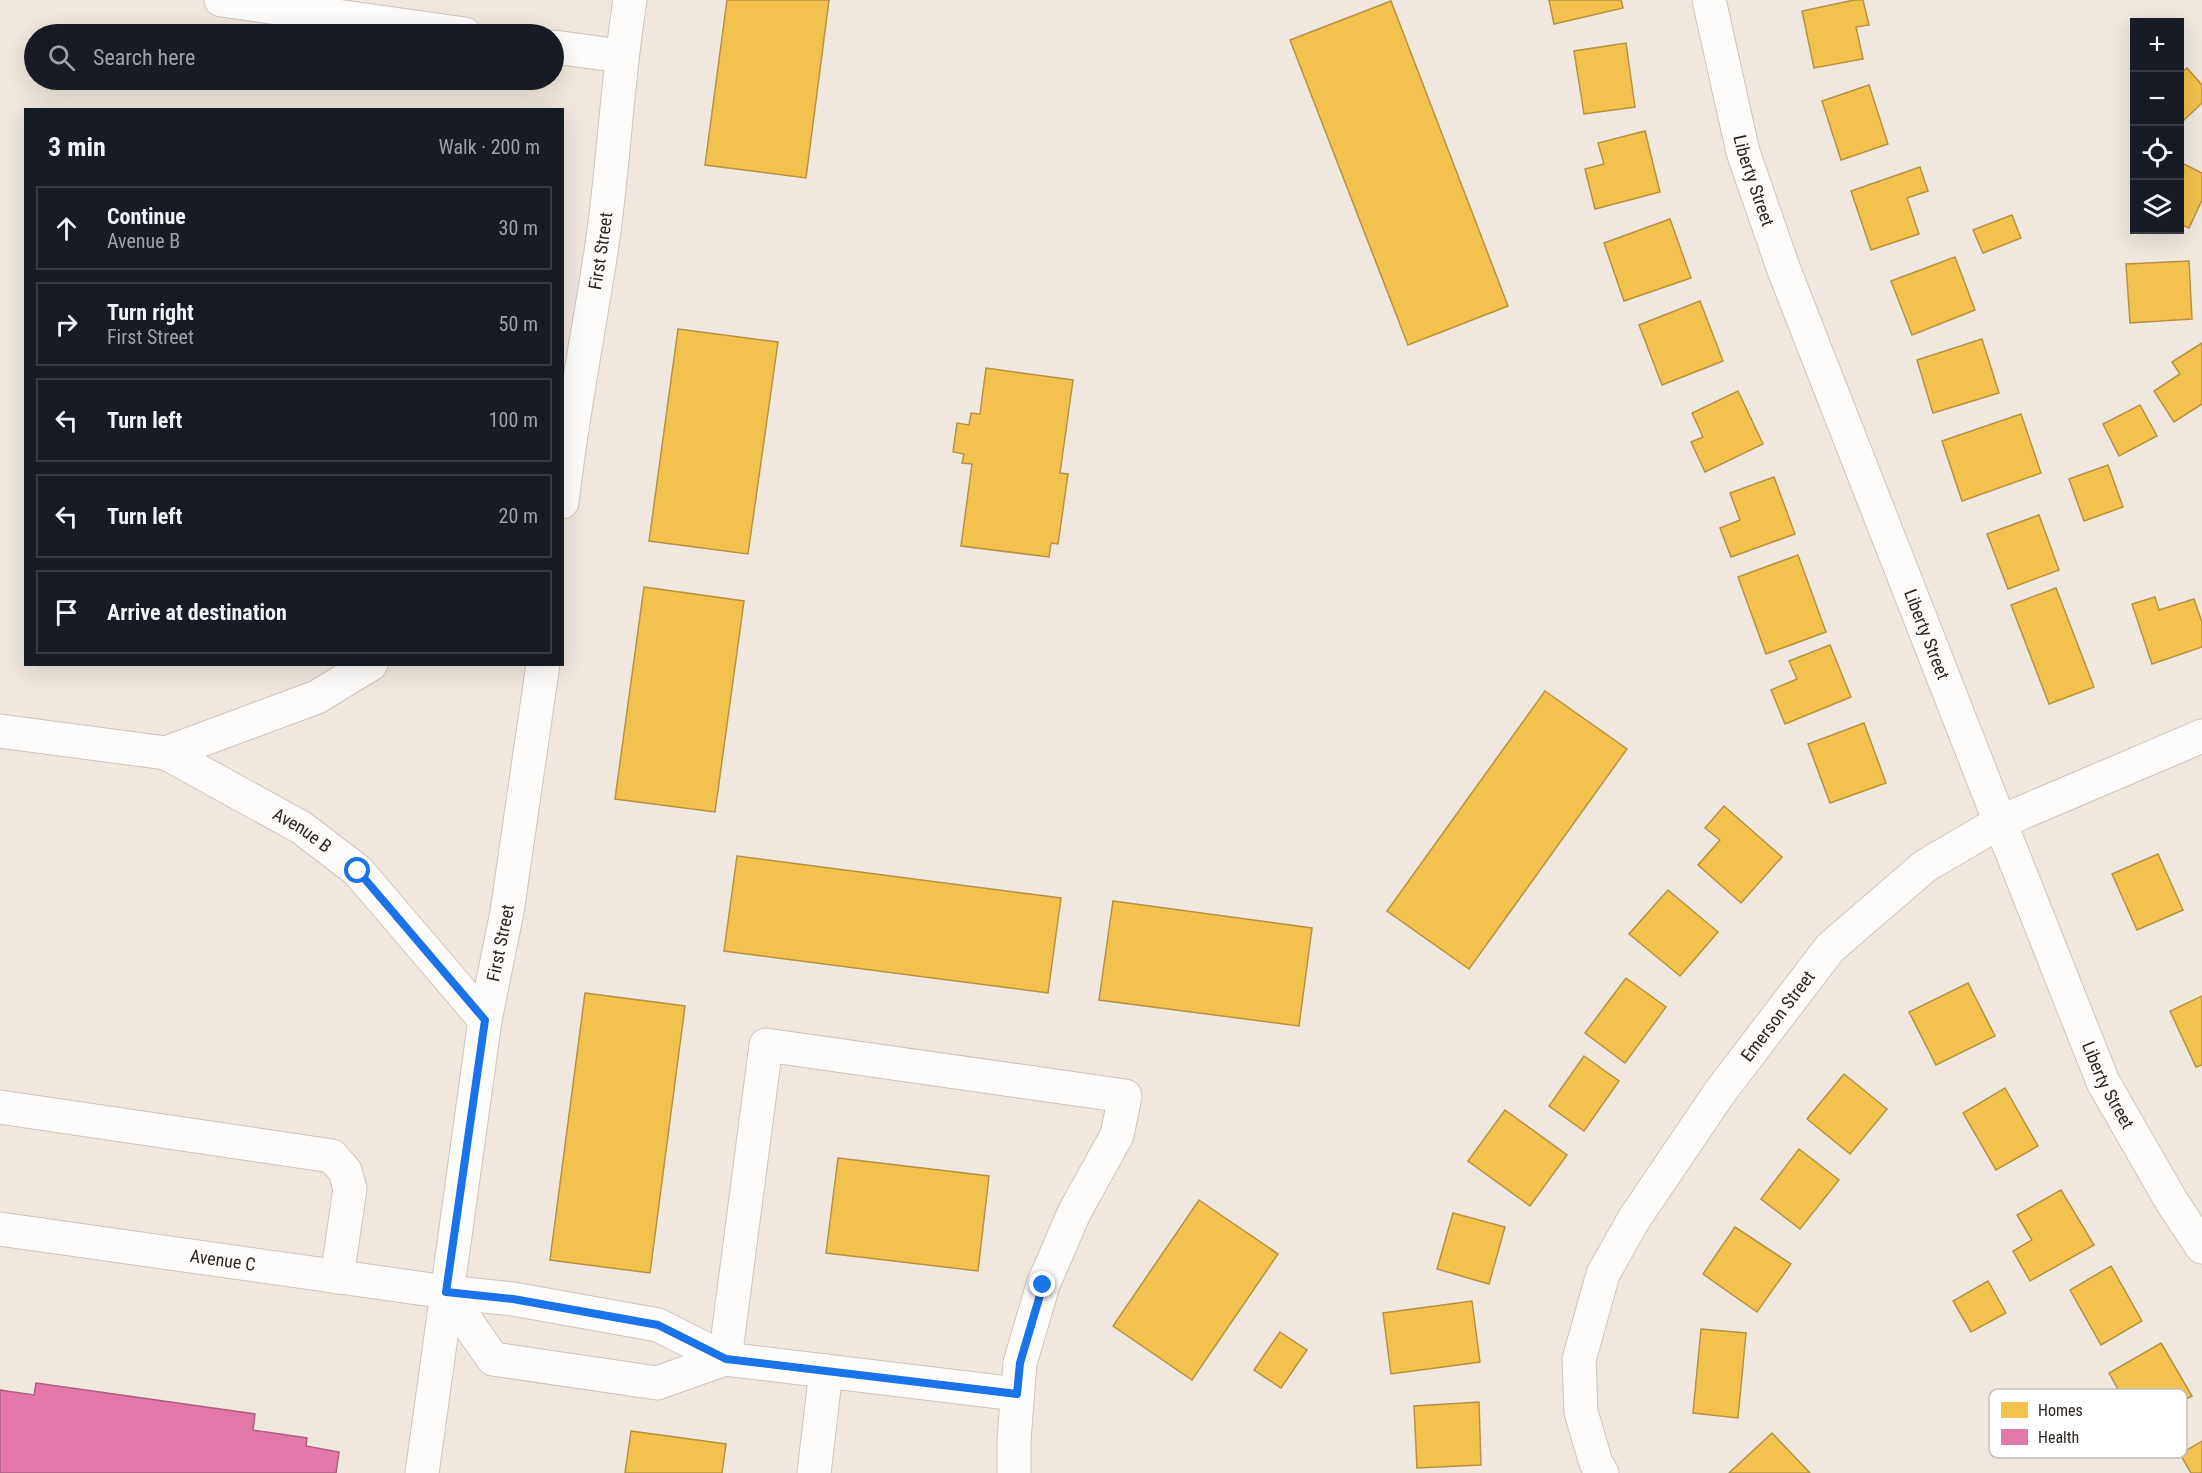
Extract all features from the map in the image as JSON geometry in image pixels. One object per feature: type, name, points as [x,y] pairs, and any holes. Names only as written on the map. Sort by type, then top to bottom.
[{"type":"street","points":[[221,0],[353,9],[420,24]]},
{"type":"street","name":"First Street","points":[[564,485],[602,244],[621,56],[630,0]]},
{"type":"street","name":"Liberty Street","points":[[1708,0],[1743,152],[1784,270],[2000,822],[2103,1082],[2172,1202],[2202,1247]]},
{"type":"street","points":[[564,48],[621,56]]},
{"type":"street","name":"Avenue B","points":[[166,753],[317,697],[368,666]]},
{"type":"street","name":"First Street","points":[[422,1473],[485,1020],[507,912],[543,666]]},
{"type":"street","name":"Avenue B","points":[[0,731],[166,753],[302,828],[358,871],[485,1020]]},
{"type":"street","name":"Emerson Street","points":[[1602,1473],[1596,1463],[1581,1412],[1579,1360],[1603,1274],[1634,1219],[1720,1092],[1830,948],[1925,866],[2000,822],[2202,736]]},
{"type":"street","points":[[726,1359],[766,1045],[1125,1096],[1118,1135],[1074,1213],[1043,1285],[1020,1363],[1014,1473]]},
{"type":"street","points":[[0,1107],[332,1156],[345,1171],[350,1190],[337,1277]]},
{"type":"street","name":"Avenue C","points":[[0,1229],[446,1292],[513,1299],[658,1325],[726,1359]]},
{"type":"street","points":[[446,1292],[493,1359],[657,1383],[726,1359],[1017,1394]]},
{"type":"street","points":[[814,1473],[826,1371]]},
{"type":"building: Homes","points":[[727,0],[829,0],[806,178],[705,165]]},
{"type":"building: Homes","points":[[1549,0],[1621,0],[1623,8],[1554,24]]},
{"type":"building: Homes","points":[[1863,0],[1869,25],[1856,27],[1863,59],[1814,68],[1802,11]]},
{"type":"building: Homes","points":[[1391,1],[1508,306],[1408,345],[1290,40]]},
{"type":"building: Homes","points":[[1626,43],[1635,107],[1584,114],[1574,51]]},
{"type":"building: Homes","points":[[2187,68],[2202,85],[2202,103],[2184,120],[2184,72]]},
{"type":"building: Homes","points":[[1869,85],[1888,144],[1841,160],[1822,101]]},
{"type":"building: Homes","points":[[1645,131],[1660,192],[1595,209],[1585,169],[1604,164],[1598,143]]},
{"type":"building: Homes","points":[[2184,164],[2202,173],[2202,200],[2189,228],[2184,226]]},
{"type":"building: Homes","points":[[1920,167],[1928,191],[1907,198],[1919,234],[1871,250],[1851,191]]},
{"type":"building: Homes","points":[[2012,215],[2021,238],[1983,253],[1973,230]]},
{"type":"building: Homes","points":[[1670,219],[1691,278],[1624,301],[1604,243]]},
{"type":"building: Homes","points":[[1955,257],[1975,310],[1912,335],[1891,281]]},
{"type":"building: Homes","points":[[2189,261],[2192,319],[2130,323],[2126,264]]},
{"type":"building: Homes","points":[[1700,301],[1723,361],[1662,385],[1639,325]]},
{"type":"building: Homes","points":[[678,329],[778,342],[748,554],[649,541]]},
{"type":"building: Homes","points":[[1982,339],[1999,393],[1933,413],[1917,360]]},
{"type":"building: Homes","points":[[2202,343],[2202,404],[2174,422],[2154,391],[2180,374],[2172,362]]},
{"type":"building: Homes","points":[[986,368],[1073,380],[1060,473],[1068,474],[1058,544],[1051,543],[1049,557],[961,546],[972,464],[962,463],[964,454],[953,452],[957,423],[969,425],[971,413],[980,414]]},
{"type":"building: Homes","points":[[1738,391],[1763,444],[1705,472],[1691,442],[1703,437],[1692,413]]},
{"type":"building: Homes","points":[[2140,405],[2157,436],[2119,456],[2103,424]]},
{"type":"building: Homes","points":[[2021,414],[2041,473],[1962,501],[1942,441]]},
{"type":"building: Homes","points":[[2108,465],[2123,507],[2084,521],[2069,479]]},
{"type":"building: Homes","points":[[1774,477],[1795,534],[1731,557],[1720,528],[1740,520],[1730,493]]},
{"type":"building: Homes","points":[[2039,515],[2059,570],[2008,589],[1987,534]]},
{"type":"building: Homes","points":[[1798,555],[1826,632],[1766,654],[1738,577]]},
{"type":"building: Homes","points":[[644,587],[744,601],[715,812],[615,799]]},
{"type":"building: Homes","points":[[2056,588],[2094,687],[2049,704],[2011,605]]},
{"type":"building: Homes","points":[[2155,597],[2159,610],[2194,599],[2202,622],[2202,647],[2152,664],[2132,604]]},
{"type":"building: Homes","points":[[1830,645],[1851,697],[1785,724],[1771,690],[1797,679],[1789,661]]},
{"type":"building: Homes","points":[[1545,691],[1627,749],[1469,969],[1387,911]]},
{"type":"building: Homes","points":[[1864,723],[1886,783],[1830,803],[1808,744]]},
{"type":"building: Homes","points":[[1724,806],[1782,857],[1741,903],[1698,865],[1720,840],[1705,828]]},
{"type":"building: Homes","points":[[2158,854],[2183,910],[2137,930],[2112,874]]},
{"type":"building: Homes","points":[[737,856],[1061,898],[1048,993],[724,951]]},
{"type":"building: Homes","points":[[1668,890],[1718,932],[1680,976],[1629,934]]},
{"type":"building: Homes","points":[[1113,901],[1312,928],[1299,1026],[1099,1000]]},
{"type":"building: Homes","points":[[1626,978],[1666,1007],[1625,1063],[1585,1033]]},
{"type":"building: Homes","points":[[1968,983],[1995,1036],[1936,1065],[1909,1012]]},
{"type":"building: Homes","points":[[585,993],[685,1006],[650,1273],[550,1260]]},
{"type":"building: Homes","points":[[2202,996],[2202,1065],[2196,1067],[2170,1011]]},
{"type":"building: Homes","points":[[1584,1056],[1619,1081],[1584,1131],[1549,1106]]},
{"type":"building: Homes","points":[[1844,1074],[1887,1109],[1850,1154],[1807,1119]]},
{"type":"building: Homes","points":[[2005,1088],[2038,1146],[1996,1170],[1963,1113]]},
{"type":"building: Homes","points":[[1505,1110],[1567,1155],[1530,1206],[1468,1161]]},
{"type":"building: Homes","points":[[1799,1149],[1839,1180],[1800,1229],[1761,1199]]},
{"type":"building: Homes","points":[[838,1158],[989,1176],[978,1271],[826,1253]]},
{"type":"building: Homes","points":[[2061,1190],[2094,1245],[2030,1281],[2013,1251],[2032,1240],[2017,1215]]},
{"type":"building: Homes","points":[[1199,1200],[1278,1254],[1192,1380],[1113,1326]]},
{"type":"building: Homes","points":[[1453,1213],[1505,1227],[1489,1284],[1437,1269]]},
{"type":"building: Homes","points":[[1735,1227],[1791,1264],[1757,1312],[1703,1274]]},
{"type":"building: Homes","points":[[2111,1266],[2142,1321],[2101,1345],[2070,1290]]},
{"type":"building: Homes","points":[[1988,1281],[2006,1313],[1971,1332],[1953,1301]]},
{"type":"building: Homes","points":[[1472,1301],[1480,1362],[1391,1374],[1383,1313]]},
{"type":"building: Homes","points":[[1701,1329],[1746,1333],[1738,1418],[1693,1413]]},
{"type":"building: Homes","points":[[1280,1332],[1307,1350],[1281,1388],[1254,1370]]},
{"type":"building: Homes","points":[[2161,1343],[2192,1396],[2187,1399],[2187,1389],[2118,1389],[2109,1373]]},
{"type":"building: Homes","points":[[1479,1402],[1481,1465],[1417,1468],[1414,1406]]},
{"type":"building: Homes","points":[[631,1431],[726,1444],[722,1473],[625,1473]]},
{"type":"building: Homes","points":[[1772,1433],[1810,1473],[1729,1473]]},
{"type":"building: Homes","points":[[2202,1441],[2202,1473],[2191,1473],[2182,1458],[2187,1458],[2187,1450]]},
{"type":"building: Health","points":[[36,1383],[255,1414],[253,1430],[307,1438],[306,1446],[339,1452],[336,1473],[0,1473],[0,1390],[34,1395]]},
{"type":"route","points":[[358,871],[485,1020],[446,1292],[513,1299],[658,1325],[726,1359],[1017,1394],[1020,1363],[1043,1285]]}]
